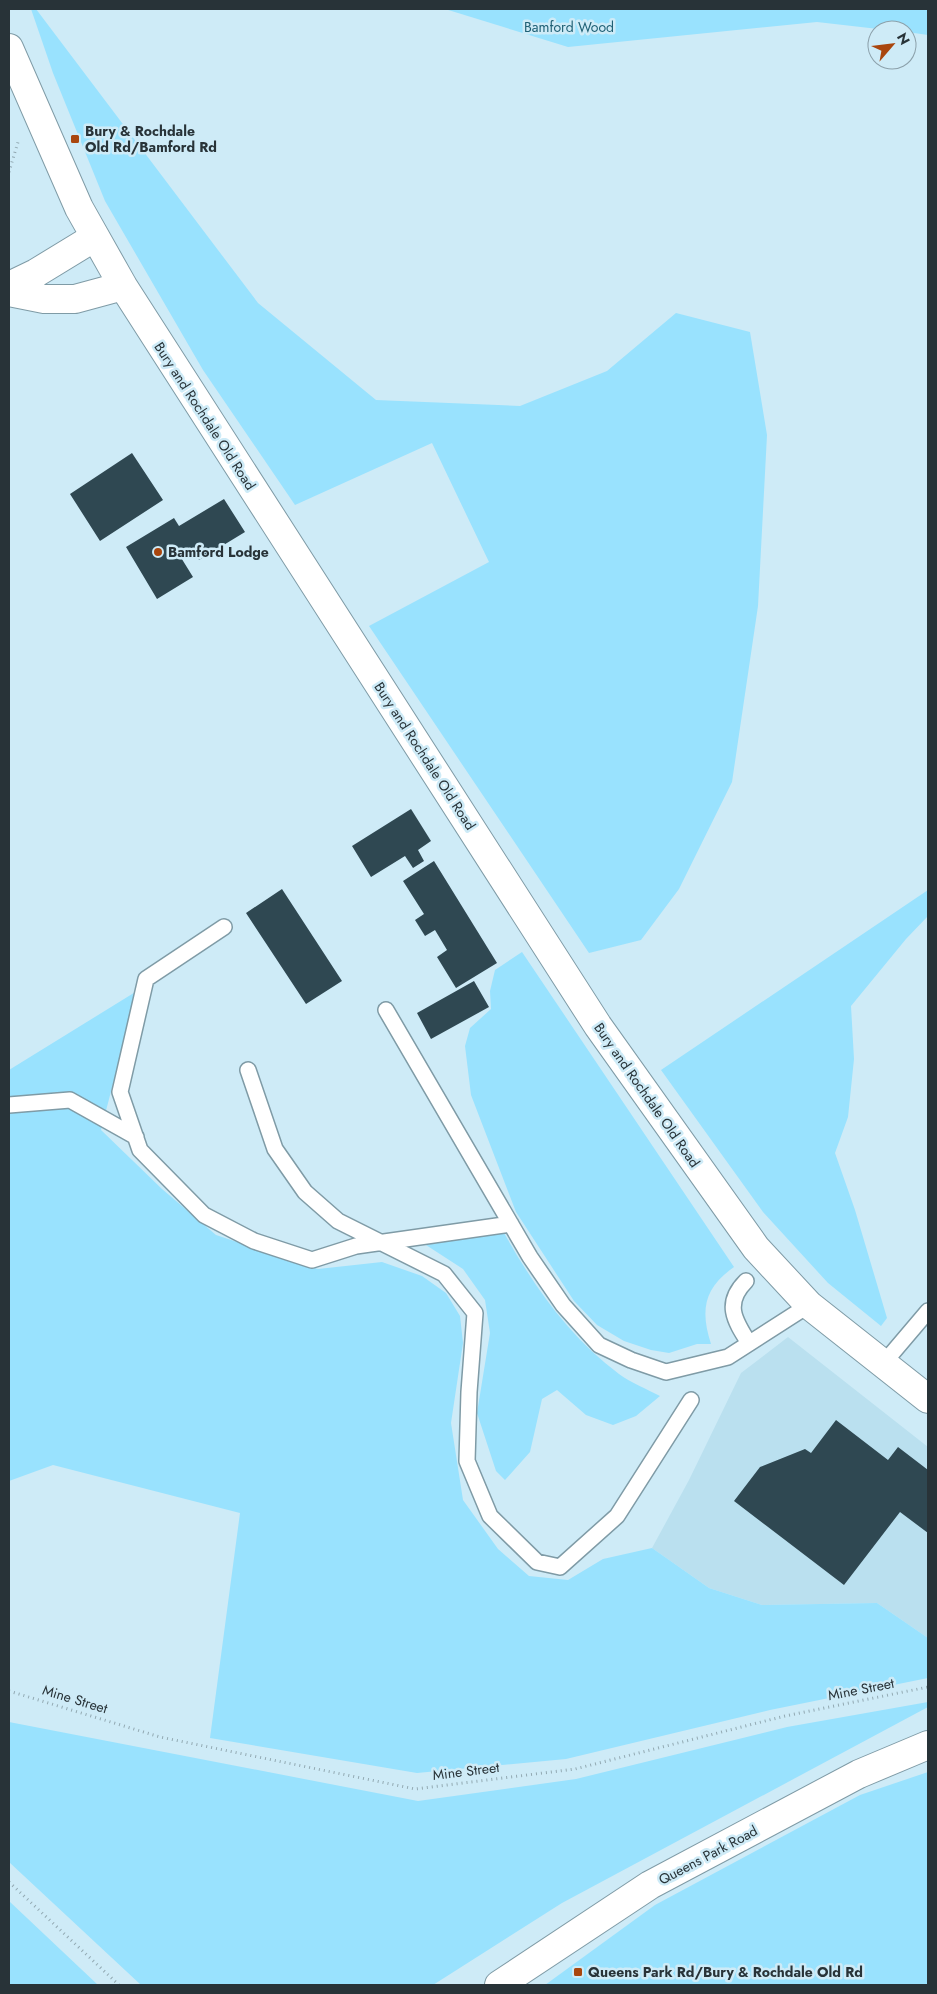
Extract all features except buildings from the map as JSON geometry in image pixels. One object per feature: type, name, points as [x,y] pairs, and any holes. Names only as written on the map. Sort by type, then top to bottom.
[{"type":"main road","name":"Bury and Rochdale Old Road","points":[[9,48],[79,208],[123,286],[598,1026],[756,1248],[809,1305],[928,1400]]},
{"type":"main road","points":[[9,286],[36,273],[95,237]]},
{"type":"main road","points":[[9,292],[44,299],[75,299],[123,286]]},
{"type":"main road","name":"Queens Park Road","points":[[499,1985],[650,1886],[859,1774],[928,1746]]},
{"type":"lane","points":[[224,927],[146,979],[120,1092],[140,1150],[204,1215],[254,1241],[312,1260],[356,1246],[511,1224]]},
{"type":"lane","points":[[386,1010],[511,1224],[563,1305],[599,1345],[631,1360],[666,1372],[728,1356],[809,1305]]},
{"type":"lane","points":[[248,1070],[275,1149],[305,1192],[338,1221],[444,1274],[475,1313],[469,1392],[467,1461],[490,1516],[537,1562],[560,1567],[617,1516],[691,1400]]},
{"type":"lane","points":[[9,1105],[70,1100],[136,1137]]},
{"type":"lane","points":[[746,1281],[737,1290],[731,1302],[738,1326],[749,1343]]},
{"type":"lane","points":[[883,1364],[928,1311]]},
{"type":"path","name":"Mine Street","points":[[9,1691],[160,1736],[416,1789],[574,1770],[785,1716],[928,1687]]},
{"type":"path","points":[[9,1882],[119,1985]]},
{"type":"shaded area","points":[[788,1337],[928,1447],[928,1638],[877,1603],[762,1605],[709,1588],[652,1548],[689,1480],[741,1373]]},
{"type":"green space","points":[[31,9],[36,9],[258,303],[376,400],[520,406],[607,371],[676,313],[750,332],[767,435],[758,606],[732,782],[679,889],[641,940],[589,953],[369,626],[489,562],[432,443],[295,505],[203,370],[105,201],[53,73]]},
{"type":"green space","name":"Bamford Wood","points":[[445,9],[928,9],[928,35],[917,33],[917,20],[867,20],[867,28],[817,22],[568,47]]},
{"type":"green space","points":[[928,890],[928,916],[906,939],[851,1006],[854,1059],[848,1117],[835,1153],[855,1210],[887,1318],[881,1326],[828,1283],[763,1212],[661,1070]]},
{"type":"green space","points":[[522,952],[734,1267],[716,1283],[707,1301],[706,1321],[711,1344],[697,1344],[669,1353],[651,1350],[624,1341],[597,1325],[574,1301],[516,1212],[471,1095],[465,1046],[470,1028],[491,1009],[490,991],[495,970]]},
{"type":"green space","points":[[137,991],[101,1130],[162,1189],[216,1235],[318,1269],[382,1262],[422,1276],[446,1293],[460,1316],[463,1343],[451,1423],[463,1500],[498,1549],[529,1576],[568,1580],[603,1559],[652,1548],[709,1588],[762,1605],[877,1603],[928,1638],[928,1678],[770,1710],[566,1759],[417,1773],[210,1738],[240,1513],[53,1465],[9,1481],[9,1070]]},
{"type":"green space","points":[[503,1231],[540,1290],[568,1327],[584,1344],[624,1377],[660,1396],[636,1416],[613,1425],[586,1415],[557,1390],[542,1399],[530,1452],[505,1480],[496,1471],[477,1413],[490,1333],[485,1300],[463,1269],[426,1245]]},
{"type":"green space","points":[[928,1702],[928,1707],[562,1903],[433,1985],[141,1985],[9,1862],[9,1722],[418,1801],[576,1779],[787,1727]]},
{"type":"green space","points":[[928,1772],[928,1985],[545,1985],[655,1905],[860,1795]]},
{"type":"green space","points":[[9,1901],[98,1985],[9,1985]]},
{"type":"place","name":"Bury & Rochdale Old Rd/Bamford Rd","points":[[75,139]]},
{"type":"place","name":"Bamford Lodge","points":[[158,552]]},
{"type":"place","name":"Queens Park Rd/Bury & Rochdale Old Rd","points":[[578,1972]]}]
